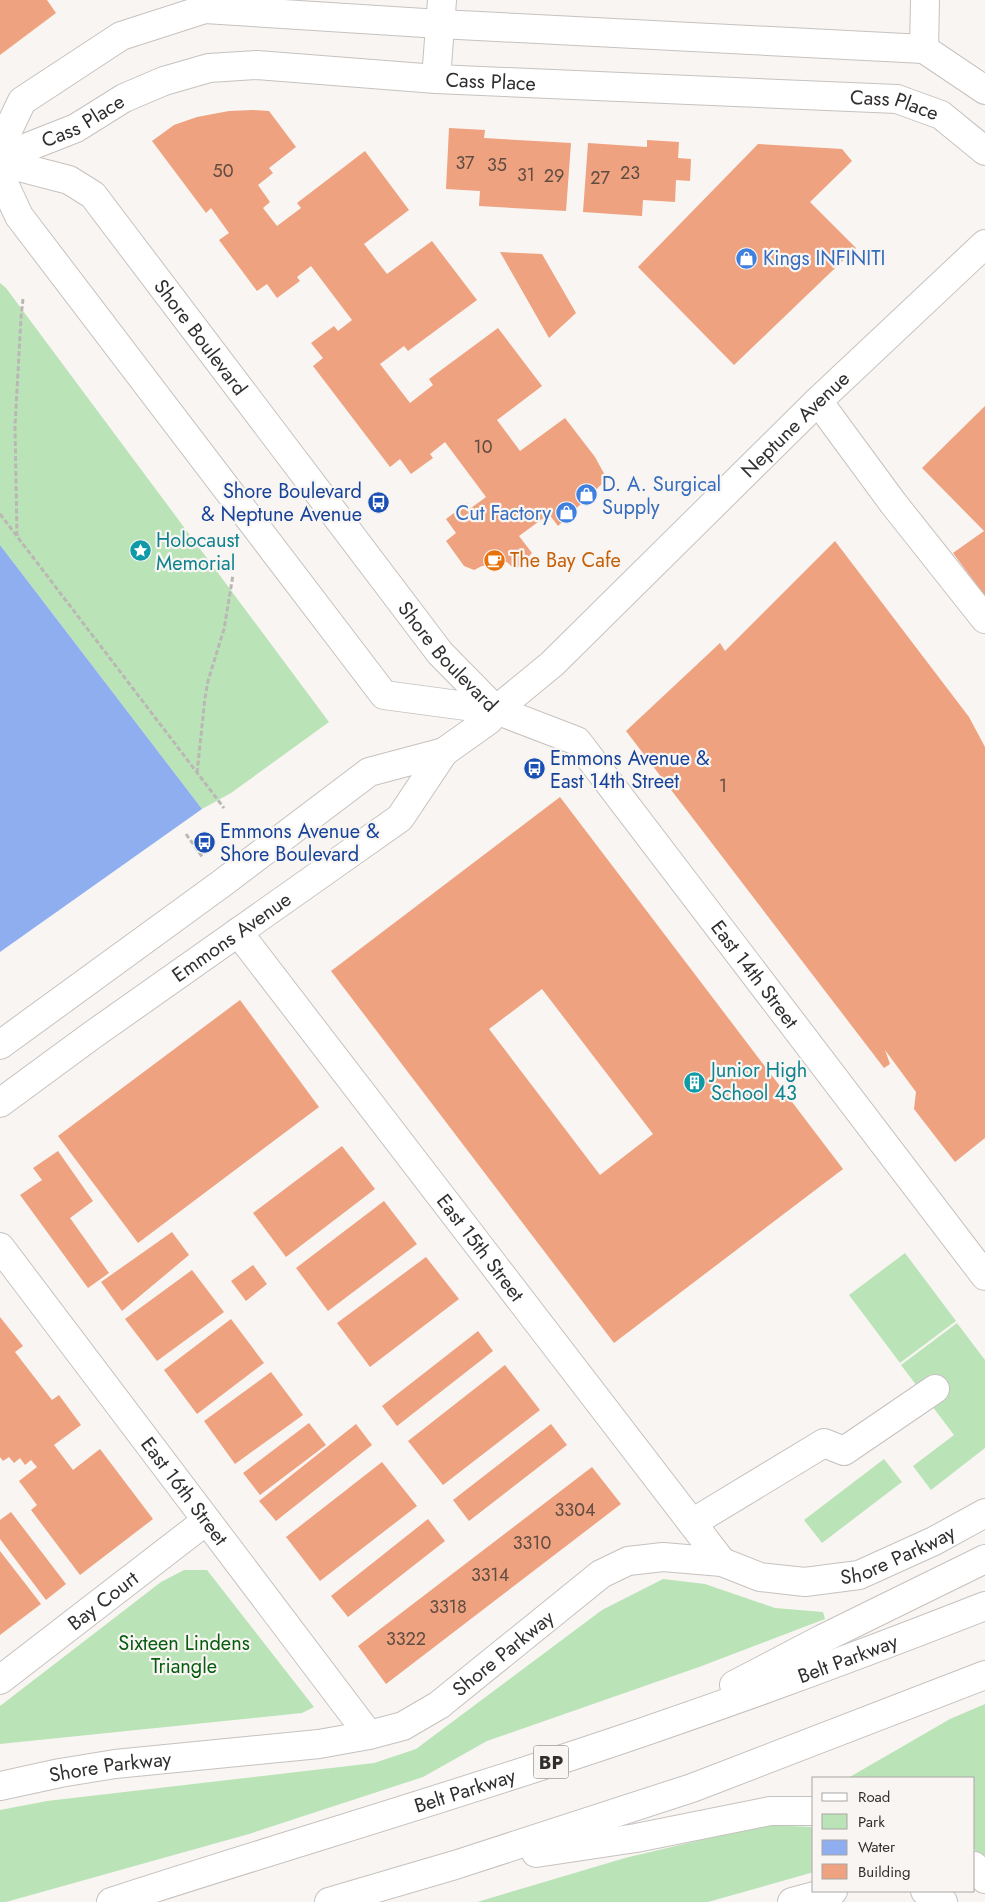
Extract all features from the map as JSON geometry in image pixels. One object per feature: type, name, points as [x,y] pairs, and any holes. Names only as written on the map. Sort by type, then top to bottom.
[{"type":"main road","points":[[925,0],[924,49],[985,90]]},
{"type":"main road","name":"Cass Place","points":[[0,146],[22,101],[121,36],[205,9],[441,12],[924,49]]},
{"type":"main road","points":[[436,79],[441,12]]},
{"type":"main road","name":"Cass Place","points":[[0,158],[76,128],[124,98],[164,81],[210,68],[257,65],[436,79],[897,98],[941,115],[985,151]]},
{"type":"main road","name":"Shore Boulevard","points":[[0,162],[69,180],[93,195],[440,653],[496,710]]},
{"type":"main road","name":"Shore Boulevard","points":[[0,175],[19,216],[384,695],[496,710]]},
{"type":"main road","name":"Neptune Avenue","points":[[496,710],[558,658],[818,401],[985,244]]},
{"type":"main road","points":[[818,401],[893,503],[985,619]]},
{"type":"main road","name":"Emmons Avenue","points":[[0,1045],[221,884],[369,772],[444,752],[489,720],[496,710]]},
{"type":"main road","name":"East 14th Street","points":[[496,710],[577,741],[985,1276]]},
{"type":"main road","name":"Emmons Avenue","points":[[0,1103],[400,818],[444,752]]},
{"type":"main road","name":"East 15th Street","points":[[238,932],[722,1562]]},
{"type":"main road","name":"East 16th Street","points":[[0,1247],[369,1735]]},
{"type":"main road","points":[[692,1523],[824,1443],[844,1451],[935,1389]]},
{"type":"main road","name":"Shore Parkway","points":[[0,1786],[115,1764],[319,1744],[369,1735],[403,1726],[439,1705],[601,1574],[628,1561],[663,1556],[722,1562],[760,1577],[805,1582],[859,1575],[934,1541],[985,1513]]},
{"type":"main road","name":"Bay Court","points":[[0,1680],[206,1521]]},
{"type":"main road","points":[[645,1732],[822,1639],[985,1559]]},
{"type":"main road","name":"Belt Parkway","points":[[111,1902],[645,1732],[856,1657],[985,1606]]},
{"type":"main road","points":[[329,1902],[692,1788],[985,1675]]},
{"type":"main road","points":[[455,1864],[636,1838],[770,1811],[812,1811]]},
{"type":"main road","points":[[975,1867],[985,1879]]},
{"type":"main road","points":[[792,1902],[829,1892]]},
{"type":"main road","points":[[927,1892],[944,1902]]},
{"type":"path","points":[[17,536],[15,426],[23,299]]},
{"type":"path","points":[[0,514],[224,808]]},
{"type":"path","points":[[197,774],[208,681],[224,629],[233,575]]},
{"type":"green space","points":[[0,283],[6,288],[329,722],[231,793],[202,809],[0,545]]},
{"type":"green space","points":[[905,1253],[956,1321],[900,1363],[849,1295]]},
{"type":"green space","points":[[957,1323],[985,1360],[985,1448],[931,1490],[913,1466],[954,1435],[901,1365]]},
{"type":"green space","points":[[884,1459],[902,1482],[822,1543],[804,1520]]},
{"type":"green space","name":"Sixteen Lindens Triangle","points":[[184,1570],[207,1570],[314,1707],[302,1713],[0,1744],[0,1706],[161,1582]]},
{"type":"green space","points":[[663,1579],[705,1584],[775,1608],[823,1612],[825,1619],[699,1667],[487,1741],[423,1777],[249,1834],[6,1902],[0,1902],[0,1810],[47,1801],[374,1763],[416,1749],[602,1610]]},
{"type":"green space","points":[[985,1704],[985,1862],[975,1850],[975,1777],[850,1777],[950,1719]]},
{"type":"green space","points":[[764,1825],[812,1827],[812,1873],[708,1902],[477,1902],[625,1858]]},
{"type":"water","points":[[0,545],[202,809],[0,952]]},
{"type":"building","points":[[0,0],[47,0],[56,13],[0,55]]},
{"type":"building","points":[[229,111],[269,111],[296,147],[269,168],[273,173],[258,185],[270,202],[263,208],[277,226],[301,208],[297,203],[365,151],[409,210],[364,244],[387,274],[432,241],[477,300],[408,351],[404,346],[380,364],[410,403],[433,385],[429,379],[498,328],[542,386],[497,420],[520,451],[565,418],[595,457],[607,479],[558,526],[549,514],[519,536],[532,553],[517,568],[512,567],[507,562],[482,566],[474,570],[464,566],[446,541],[456,533],[446,519],[467,503],[471,508],[486,497],[445,442],[430,454],[433,458],[411,474],[400,459],[390,467],[313,366],[323,358],[311,343],[334,326],[338,331],[352,320],[311,266],[297,277],[300,281],[277,298],[267,284],[257,291],[219,240],[229,233],[211,208],[206,213],[152,141],[174,125],[197,117]]},
{"type":"building","points":[[449,128],[485,130],[484,138],[571,143],[566,211],[479,206],[480,191],[446,189]]},
{"type":"building","points":[[647,140],[679,142],[678,158],[691,159],[690,181],[676,180],[675,202],[643,200],[642,216],[583,212],[588,143],[647,147]]},
{"type":"building","name":"Kings INFINITI","points":[[758,144],[842,149],[852,161],[810,202],[856,248],[734,365],[638,267]]},
{"type":"building","points":[[500,252],[542,254],[576,313],[549,338]]},
{"type":"building","points":[[985,406],[985,596],[953,553],[984,531],[922,468]]},
{"type":"building","points":[[835,541],[969,717],[985,747],[985,1138],[955,1162],[914,1109],[916,1092],[885,1050],[890,1064],[884,1068],[626,731],[720,643],[725,651]]},
{"type":"building","name":"Junior High School 43","points":[[560,797],[843,1169],[614,1343],[331,971]],"holes":[[[542,989],[653,1134],[600,1175],[489,1029]]]},
{"type":"building","points":[[240,1000],[319,1107],[138,1243],[58,1136]]},
{"type":"building","points":[[342,1146],[375,1189],[286,1257],[253,1213]]},
{"type":"building","points":[[58,1151],[93,1201],[70,1218],[109,1273],[88,1288],[20,1195],[42,1180],[33,1168]]},
{"type":"building","points":[[384,1201],[417,1244],[328,1311],[296,1268]]},
{"type":"building","points":[[172,1232],[189,1255],[122,1311],[101,1282]]},
{"type":"building","points":[[426,1257],[459,1299],[370,1367],[337,1323]]},
{"type":"building","points":[[253,1265],[267,1284],[246,1301],[231,1281]]},
{"type":"building","points":[[192,1270],[224,1312],[157,1361],[125,1319]]},
{"type":"building","points":[[0,1317],[23,1346],[15,1352],[52,1400],[59,1395],[81,1425],[54,1445],[73,1470],[100,1449],[153,1519],[80,1575],[31,1510],[37,1505],[19,1481],[37,1467],[31,1460],[25,1465],[20,1458],[14,1463],[9,1457],[3,1461],[0,1457]]},
{"type":"building","points":[[231,1319],[264,1363],[197,1414],[164,1370]]},
{"type":"building","points":[[478,1331],[493,1351],[397,1426],[382,1406]]},
{"type":"building","points":[[505,1365],[540,1410],[443,1485],[408,1441]]},
{"type":"building","points":[[271,1372],[303,1415],[235,1464],[204,1421]]},
{"type":"building","points":[[309,1423],[326,1445],[260,1495],[243,1473]]},
{"type":"building","points":[[356,1424],[372,1445],[276,1521],[259,1501]]},
{"type":"building","points":[[551,1424],[567,1445],[469,1521],[453,1500]]},
{"type":"building","points":[[382,1462],[417,1506],[320,1581],[286,1537]]},
{"type":"building","points":[[592,1467],[621,1504],[386,1684],[358,1646]]},
{"type":"building","points":[[11,1512],[66,1584],[46,1600],[0,1539],[0,1520]]},
{"type":"building","points":[[428,1519],[445,1541],[348,1617],[331,1596]]},
{"type":"building","points":[[0,1551],[41,1604],[0,1635]]},
{"type":"place","name":"Kings INFINITI","points":[[747,258]]},
{"type":"place","name":"D. A. Surgical Supply","points":[[586,495]]},
{"type":"place","name":"Shore Boulevard & Neptune Avenue","points":[[378,502]]},
{"type":"place","name":"Cut Factory","points":[[567,513]]},
{"type":"place","name":"Holocaust Memorial","points":[[140,551]]},
{"type":"place","name":"The Bay Cafe","points":[[494,560]]},
{"type":"place","name":"Emmons Avenue & East 14th Street","points":[[534,769]]},
{"type":"place","name":"Emmons Avenue & Shore Boulevard","points":[[204,843]]},
{"type":"place","name":"Junior High School 43","points":[[695,1082]]}]
